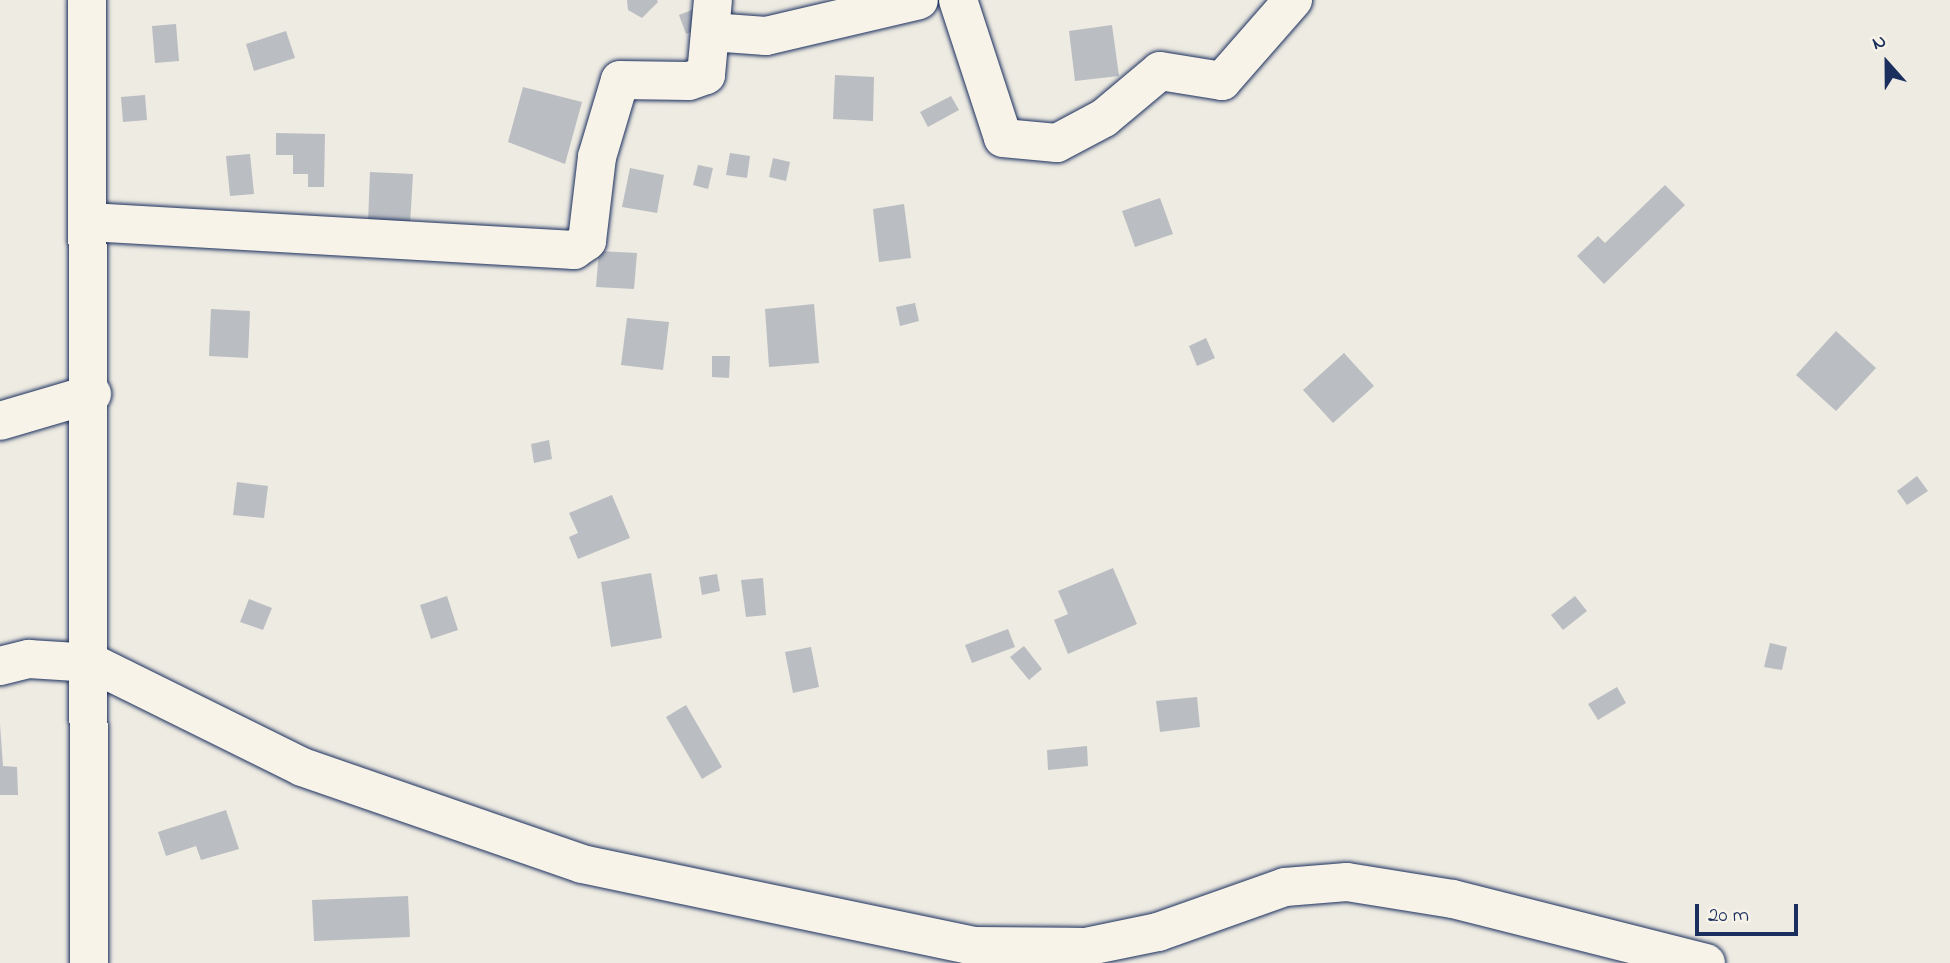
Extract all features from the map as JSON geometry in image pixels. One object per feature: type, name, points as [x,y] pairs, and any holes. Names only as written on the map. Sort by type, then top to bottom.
[{"type":"street","points":[[87,0],[92,394],[89,963]]},
{"type":"street","points":[[89,222],[575,250],[590,229],[597,157],[620,80],[700,80],[706,75],[712,16],[766,36],[919,0]]},
{"type":"street","points":[[958,0],[1003,138],[1057,143],[1104,118],[1160,71],[1222,81],[1293,0]]},
{"type":"street","points":[[0,421],[92,394]]},
{"type":"street","points":[[0,666],[29,659],[92,663],[302,767],[582,864],[978,954],[1085,947],[1158,932],[1285,887],[1347,882],[1453,899],[1706,963]]},
{"type":"building","points":[[627,0],[658,2],[642,18],[628,10]]},
{"type":"building","points":[[697,8],[704,27],[686,34],[679,15]]},
{"type":"building","points":[[176,24],[179,61],[155,63],[152,26]]},
{"type":"building","points":[[1112,25],[1119,76],[1075,81],[1069,31]]},
{"type":"building","points":[[286,31],[295,58],[254,71],[246,44]]},
{"type":"building","points":[[835,75],[874,77],[873,121],[833,119]]},
{"type":"building","points":[[523,87],[582,102],[565,164],[508,142]]},
{"type":"building","points":[[145,95],[147,120],[123,122],[121,97]]},
{"type":"building","points":[[951,96],[959,110],[928,127],[920,112]]},
{"type":"building","points":[[276,133],[325,134],[324,187],[308,187],[308,174],[293,174],[293,155],[276,155]]},
{"type":"building","points":[[730,153],[750,156],[747,178],[726,175]]},
{"type":"building","points":[[250,154],[254,194],[230,196],[226,156]]},
{"type":"building","points":[[773,158],[790,162],[786,181],[769,177]]},
{"type":"building","points":[[698,165],[713,168],[708,189],[693,185]]},
{"type":"building","points":[[630,168],[664,175],[657,213],[622,207]]},
{"type":"building","points":[[370,172],[413,174],[410,225],[368,223]]},
{"type":"building","points":[[1665,185],[1685,205],[1604,284],[1577,256],[1598,236],[1605,243]]},
{"type":"building","points":[[1160,198],[1173,234],[1135,247],[1122,211]]},
{"type":"building","points":[[904,204],[911,258],[879,262],[873,209]]},
{"type":"building","points":[[599,251],[637,253],[634,289],[596,287]]},
{"type":"building","points":[[915,303],[919,321],[900,326],[896,307]]},
{"type":"building","points":[[814,304],[819,363],[769,367],[765,309]]},
{"type":"building","points":[[211,309],[250,311],[248,358],[209,356]]},
{"type":"building","points":[[627,318],[669,322],[663,370],[621,365]]},
{"type":"building","points":[[1836,331],[1876,368],[1836,411],[1796,375]]},
{"type":"building","points":[[1206,338],[1215,358],[1197,366],[1189,346]]},
{"type":"building","points":[[1344,353],[1374,386],[1333,423],[1303,390]]},
{"type":"building","points":[[712,356],[730,356],[729,378],[712,377]]},
{"type":"building","points":[[549,440],[552,459],[534,463],[531,444]]},
{"type":"building","points":[[1917,476],[1928,491],[1907,505],[1897,491]]},
{"type":"building","points":[[237,482],[268,486],[264,518],[233,515]]},
{"type":"building","points":[[612,495],[630,538],[578,559],[569,537],[578,533],[569,513]]},
{"type":"building","points":[[1113,568],[1137,624],[1068,654],[1054,620],[1068,614],[1058,591]]},
{"type":"building","points":[[651,573],[662,638],[611,647],[601,582]]},
{"type":"building","points":[[717,574],[720,591],[702,595],[699,577]]},
{"type":"building","points":[[763,578],[766,615],[746,617],[741,580]]},
{"type":"building","points":[[447,596],[458,630],[431,639],[420,605]]},
{"type":"building","points":[[1575,596],[1587,611],[1563,630],[1551,615]]},
{"type":"building","points":[[249,599],[272,608],[263,630],[240,622]]},
{"type":"building","points":[[1008,629],[1015,647],[972,663],[965,645]]},
{"type":"building","points":[[1770,643],[1787,647],[1782,670],[1764,667]]},
{"type":"building","points":[[1024,646],[1042,669],[1029,680],[1010,657]]},
{"type":"building","points":[[811,647],[819,687],[793,693],[785,652]]},
{"type":"building","points":[[1617,687],[1626,703],[1598,720],[1588,704]]},
{"type":"building","points":[[1197,697],[1200,727],[1160,732],[1156,701]]},
{"type":"building","points":[[686,705],[722,767],[702,779],[666,717]]},
{"type":"building","points":[[0,724],[3,766],[17,767],[18,795],[0,795]]},
{"type":"building","points":[[1087,746],[1088,766],[1048,770],[1047,750]]},
{"type":"building","points":[[226,810],[239,849],[201,860],[196,846],[166,856],[158,832]]},
{"type":"building","points":[[408,896],[410,937],[314,941],[312,900]]}]
